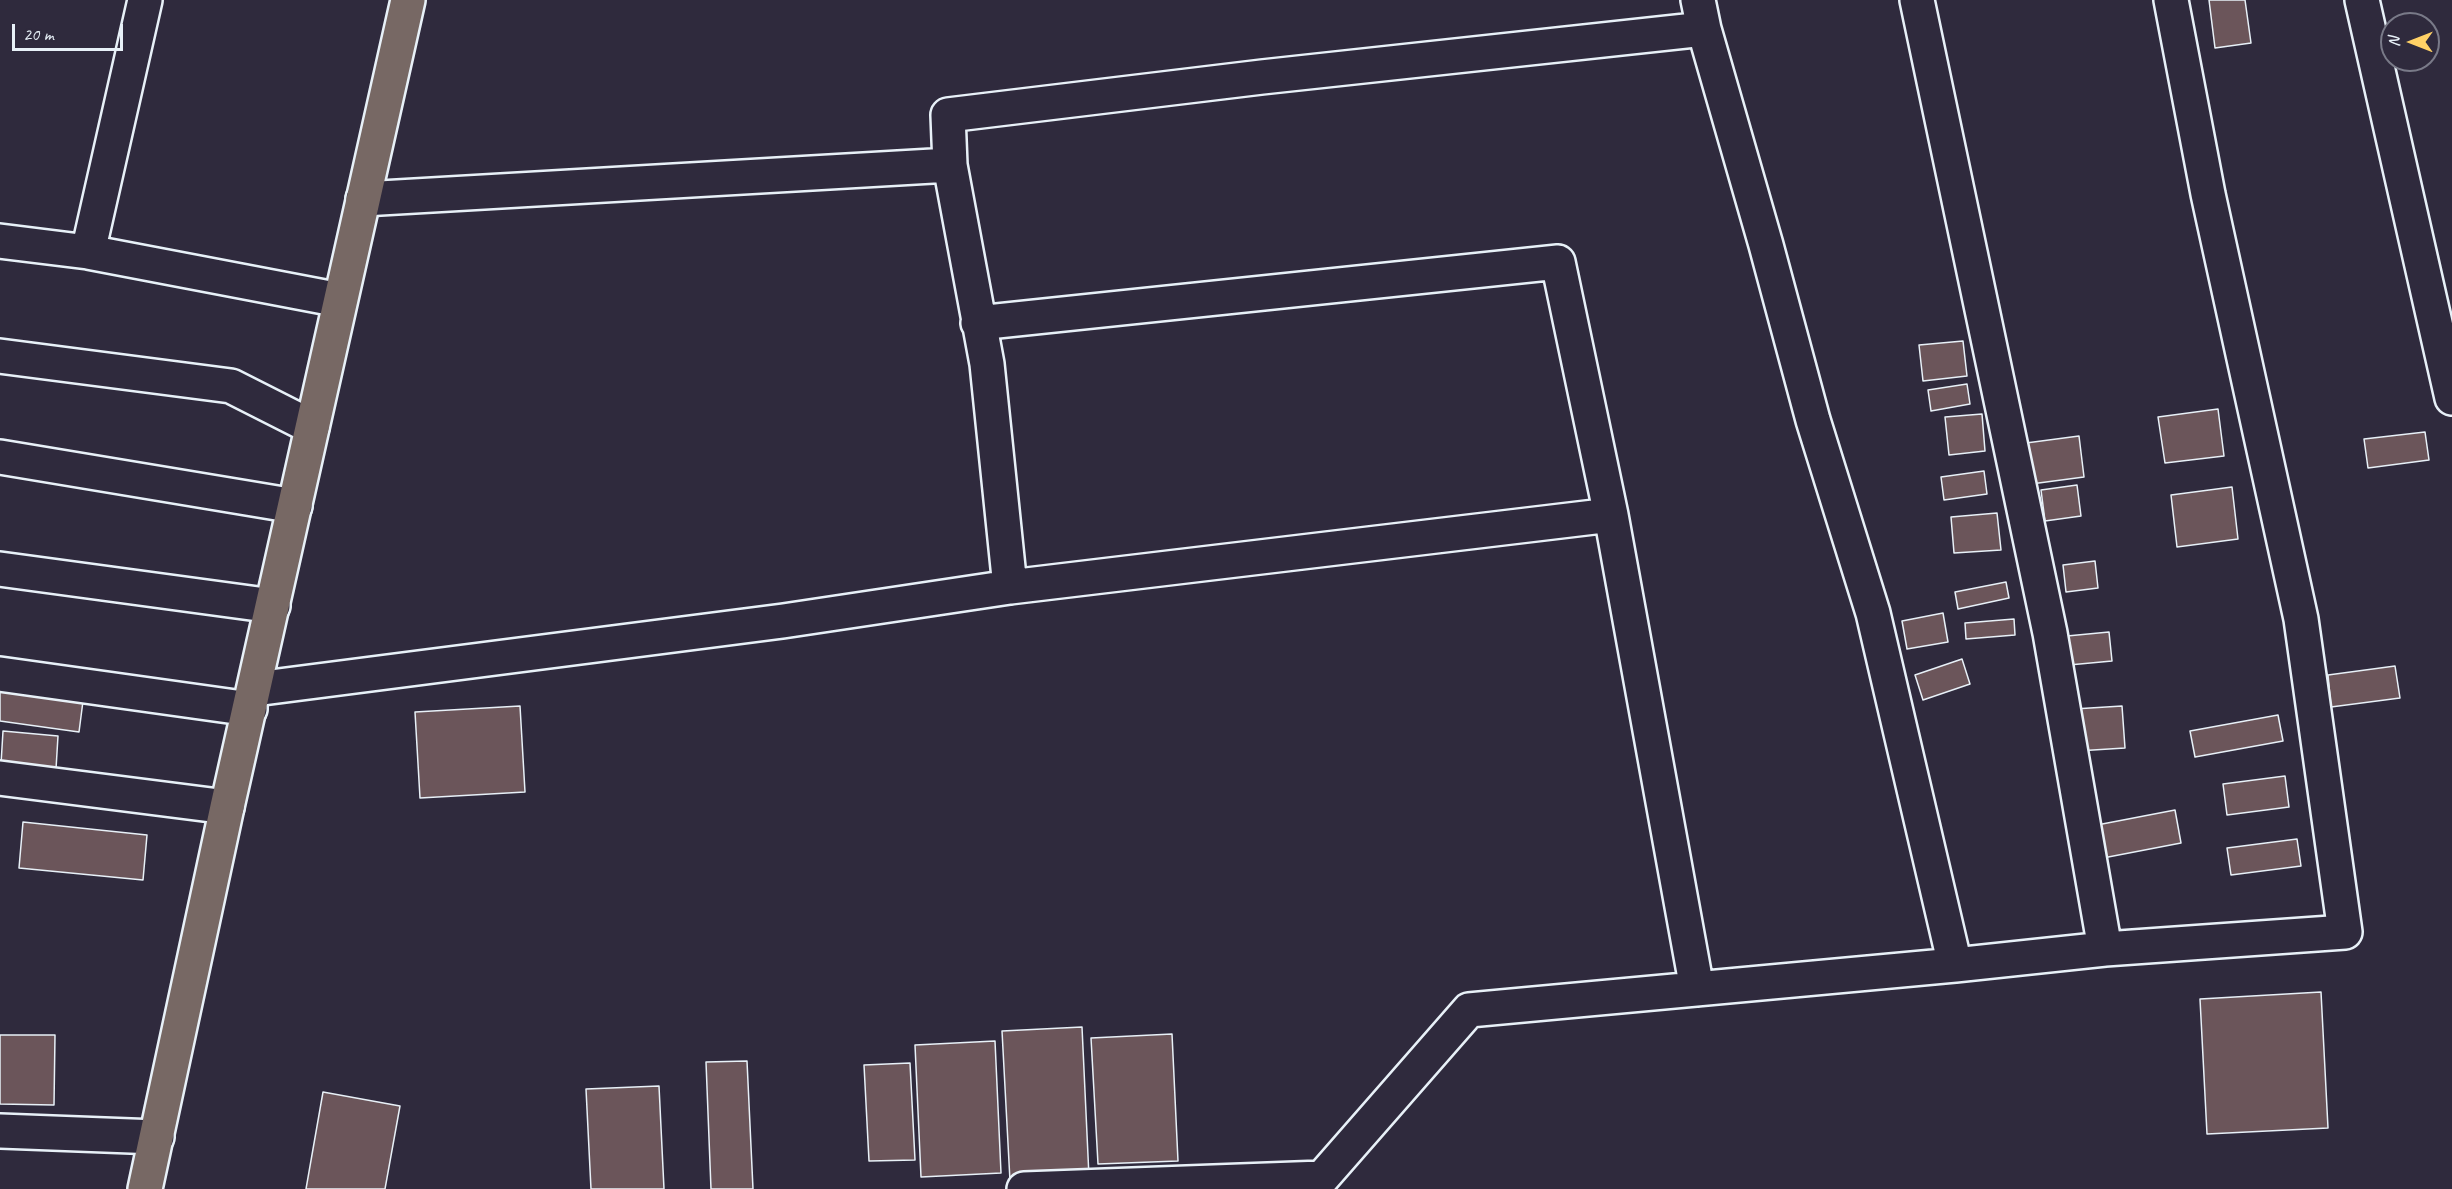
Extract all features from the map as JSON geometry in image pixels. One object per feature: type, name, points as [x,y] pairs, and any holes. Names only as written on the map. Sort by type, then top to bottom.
[{"type":"main road","points":[[145,1189],[227,807],[408,0]]},
{"type":"street","points":[[88,252],[145,0]]},
{"type":"street","points":[[1917,0],[2050,633],[2105,949]]},
{"type":"street","points":[[1024,1189],[1322,1178],[1469,1010],[2105,949],[2345,932],[2301,619],[2208,194],[2172,0]]},
{"type":"street","points":[[2362,0],[2452,398]]},
{"type":"street","points":[[1010,587],[987,364],[951,165],[948,115],[1262,77],[1701,15],[1813,420],[1874,613],[1955,965]]},
{"type":"street","points":[[363,199],[951,165]]},
{"type":"street","points":[[0,241],[88,252],[340,300]]},
{"type":"street","points":[[978,323],[1558,262],[1611,515],[1697,989]]},
{"type":"street","points":[[0,356],[231,386],[312,427]]},
{"type":"street","points":[[0,457],[295,506]]},
{"type":"street","points":[[0,674],[252,699],[1010,587],[1611,515]]},
{"type":"street","points":[[0,569],[273,606]]},
{"type":"street","points":[[0,778],[227,807]]},
{"type":"street","points":[[0,1131],[157,1137]]},
{"type":"building","points":[[2209,0],[2245,0],[2251,43],[2215,48]]},
{"type":"building","points":[[1963,341],[1967,376],[1923,381],[1919,345]]},
{"type":"building","points":[[1967,384],[1970,404],[1931,411],[1928,390]]},
{"type":"building","points":[[2218,409],[2224,456],[2165,463],[2158,417]]},
{"type":"building","points":[[1982,414],[1985,451],[1949,455],[1945,417]]},
{"type":"building","points":[[2425,432],[2429,460],[2368,468],[2364,439]]},
{"type":"building","points":[[2079,436],[2084,477],[2031,484],[2026,443]]},
{"type":"building","points":[[1984,471],[1987,494],[1944,500],[1941,477]]},
{"type":"building","points":[[2077,485],[2081,516],[2045,521],[2041,490]]},
{"type":"building","points":[[2232,487],[2238,539],[2177,547],[2171,495]]},
{"type":"building","points":[[1997,513],[2001,550],[1954,553],[1951,517]]},
{"type":"building","points":[[2095,561],[2098,588],[2066,592],[2063,565]]},
{"type":"building","points":[[2006,582],[2009,598],[1958,609],[1955,592]]},
{"type":"building","points":[[1943,613],[1948,642],[1907,649],[1902,621]]},
{"type":"building","points":[[2014,619],[2015,635],[1966,639],[1965,623]]},
{"type":"building","points":[[2109,632],[2112,661],[2069,665],[2067,636]]},
{"type":"building","points":[[1962,659],[1970,684],[1923,700],[1915,675]]},
{"type":"building","points":[[2395,666],[2400,698],[2331,707],[2328,675]]},
{"type":"building","points":[[0,690],[83,701],[79,732],[0,721]]},
{"type":"building","points":[[520,706],[525,792],[420,798],[415,712]]},
{"type":"building","points":[[2122,706],[2125,748],[2077,751],[2074,709]]},
{"type":"building","points":[[2278,715],[2283,741],[2195,757],[2190,731]]},
{"type":"building","points":[[3,731],[58,736],[56,769],[1,764]]},
{"type":"building","points":[[2285,776],[2289,807],[2227,815],[2223,784]]},
{"type":"building","points":[[2175,810],[2181,843],[2103,858],[2097,825]]},
{"type":"building","points":[[23,822],[147,835],[143,880],[19,868]]},
{"type":"building","points":[[2297,839],[2301,866],[2231,875],[2227,848]]},
{"type":"building","points":[[2321,992],[2328,1128],[2207,1134],[2200,999]]},
{"type":"building","points":[[1082,1027],[1089,1177],[1010,1181],[1002,1031]]},
{"type":"building","points":[[1172,1034],[1178,1161],[1098,1164],[1091,1038]]},
{"type":"building","points":[[0,1035],[55,1035],[54,1105],[0,1104]]},
{"type":"building","points":[[995,1041],[1001,1173],[921,1177],[915,1045]]},
{"type":"building","points":[[747,1061],[753,1189],[711,1189],[706,1062]]},
{"type":"building","points":[[910,1063],[915,1160],[869,1161],[864,1065]]},
{"type":"building","points":[[659,1086],[664,1189],[591,1189],[586,1089]]},
{"type":"building","points":[[323,1092],[400,1106],[385,1189],[306,1189]]}]
